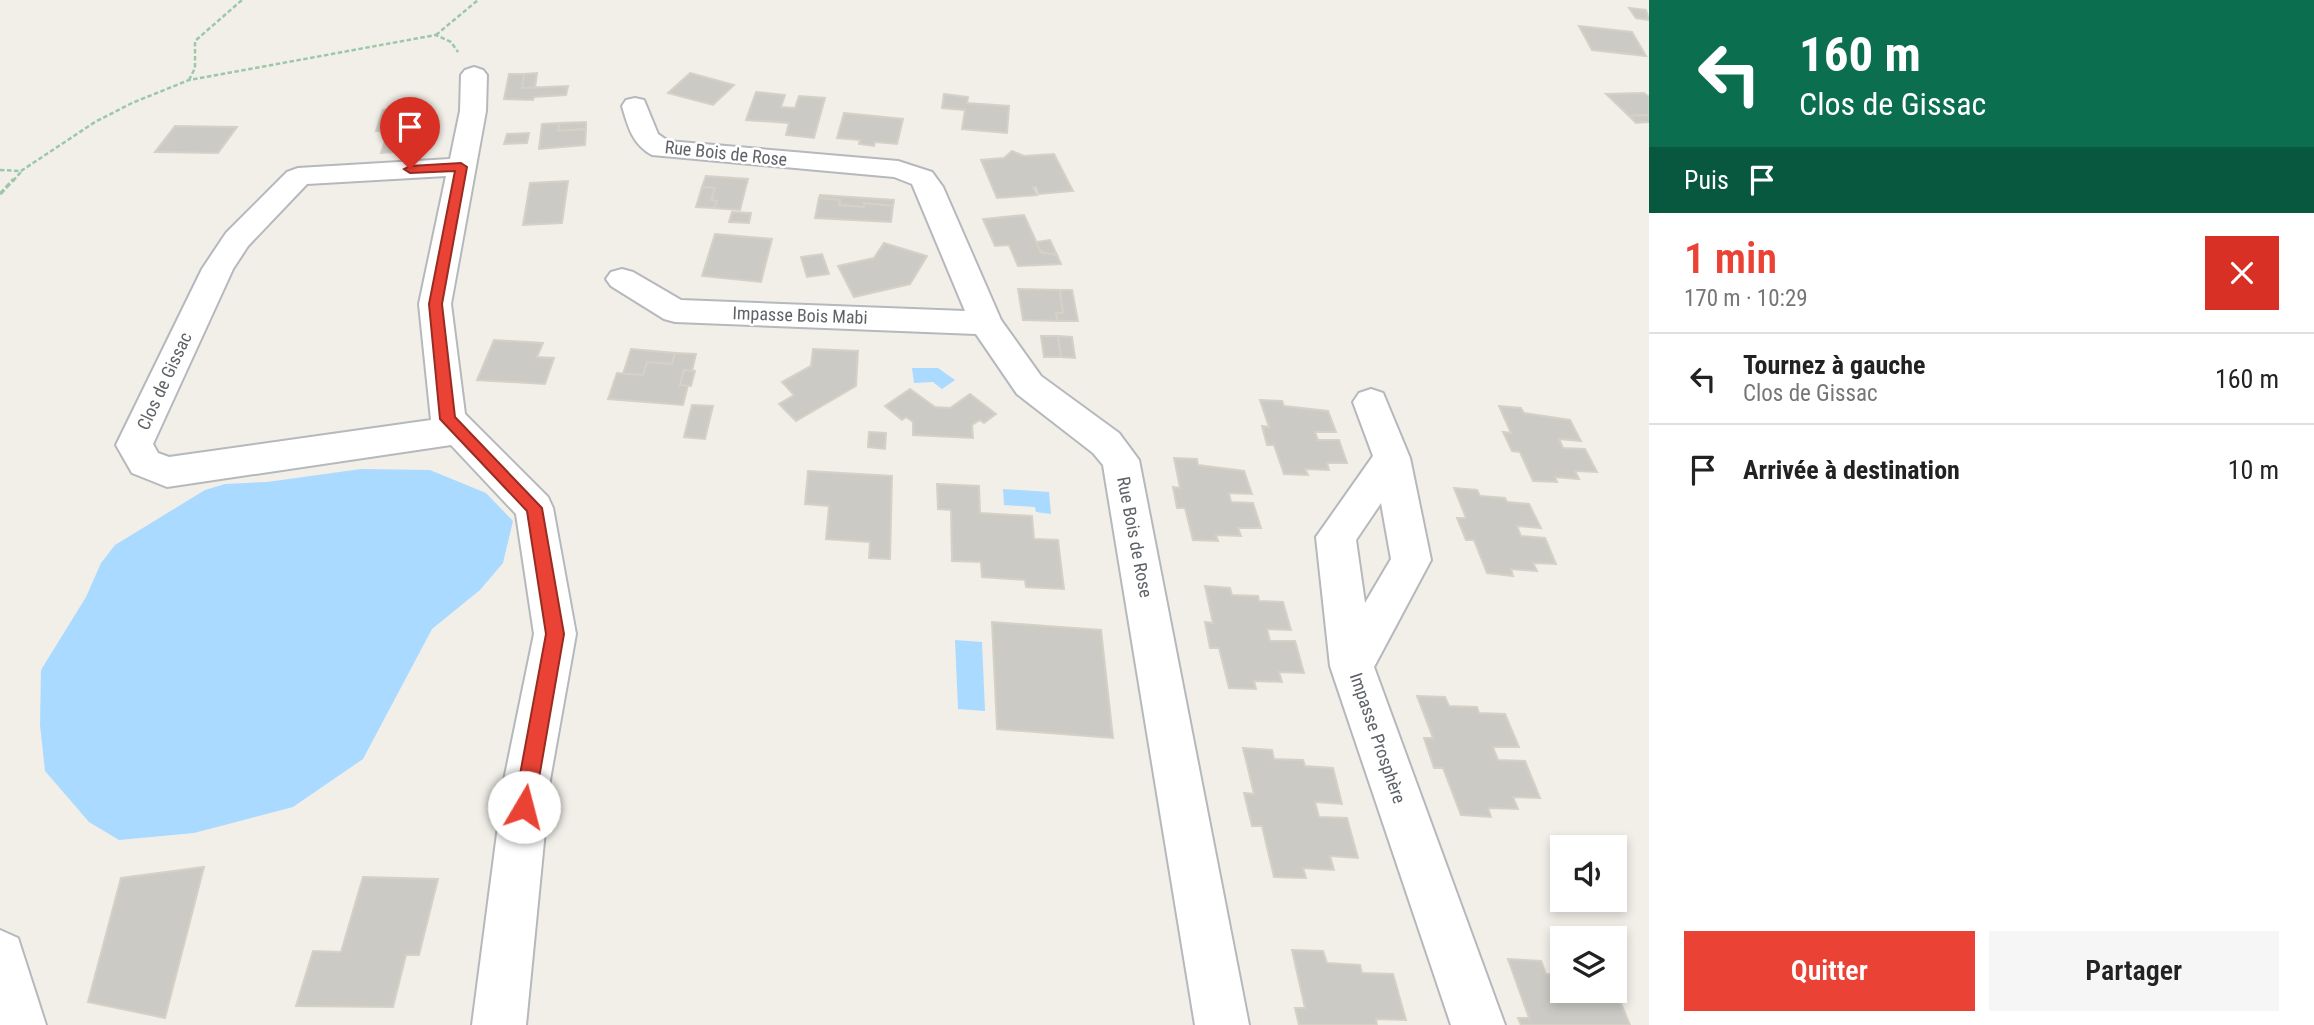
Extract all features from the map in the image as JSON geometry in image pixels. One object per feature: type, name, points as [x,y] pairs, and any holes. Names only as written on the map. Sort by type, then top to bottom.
[{"type":"street","points":[[474,75],[473,111],[435,304],[448,419],[534,508],[555,634],[527,780],[499,1025]]},
{"type":"street","name":"Rue Bois de Rose","points":[[635,106],[641,131],[652,145],[662,149],[898,169],[922,178],[929,187],[986,323],[1029,385],[1106,443],[1121,460],[1222,1025]]},
{"type":"street","name":"Clos de Gissac","points":[[460,430],[167,472],[145,463],[134,445],[218,269],[237,240],[298,178],[308,174],[461,167]]},
{"type":"street","name":"Impasse Bois Mabi","points":[[622,279],[675,311],[986,323]]},
{"type":"street","points":[[1352,666],[1411,559],[1392,458],[1371,402]]},
{"type":"street","name":"Impasse Prosphère","points":[[1392,458],[1336,537],[1352,666],[1478,1025]]},
{"type":"street","points":[[0,956],[19,1025]]},
{"type":"path","points":[[189,80],[195,68],[195,41],[242,0]]},
{"type":"path","points":[[0,194],[22,171],[95,122],[132,103],[189,80],[436,34],[478,0]]},
{"type":"path","points":[[436,34],[451,42],[474,75]]},
{"type":"path","points":[[0,170],[22,171]]},
{"type":"water","points":[[912,368],[938,368],[955,380],[942,389],[933,382],[914,383]]},
{"type":"water","points":[[361,469],[430,470],[486,493],[513,521],[503,563],[480,590],[432,629],[363,759],[293,807],[194,833],[119,840],[89,822],[45,771],[40,725],[41,670],[86,597],[101,563],[115,545],[205,490],[225,484],[267,482]]},
{"type":"water","points":[[1003,489],[1049,492],[1051,514],[1036,512],[1035,507],[1004,505]]},
{"type":"water","points":[[955,640],[982,642],[985,711],[958,709]]},
{"type":"building","points":[[1629,8],[1646,10],[1649,20],[1636,18]]},
{"type":"building","points":[[1579,26],[1632,32],[1646,56],[1592,50]]},
{"type":"building","points":[[537,73],[535,88],[522,88],[524,74]]},
{"type":"building","points":[[690,73],[734,85],[713,105],[668,93]]},
{"type":"building","points":[[509,74],[524,74],[522,88],[568,86],[566,95],[534,97],[533,100],[504,99]]},
{"type":"building","points":[[756,92],[785,95],[781,107],[795,108],[799,96],[825,98],[814,138],[786,135],[789,123],[746,120]]},
{"type":"building","points":[[1644,93],[1649,97],[1649,115],[1629,116],[1606,94]]},
{"type":"building","points":[[944,94],[968,97],[967,103],[1009,106],[1007,133],[962,129],[965,110],[942,108]]},
{"type":"building","points":[[420,108],[414,128],[425,127],[419,151],[381,153],[388,131],[376,131],[383,110]]},
{"type":"building","points":[[844,113],[903,119],[897,144],[875,142],[874,146],[859,144],[860,140],[837,138]]},
{"type":"building","points":[[1649,115],[1649,122],[1636,123],[1629,116]]},
{"type":"building","points":[[586,122],[586,129],[558,131],[559,123]]},
{"type":"building","points":[[559,123],[558,131],[586,129],[585,145],[539,149],[542,124]]},
{"type":"building","points":[[175,126],[237,127],[218,153],[155,152]]},
{"type":"building","points":[[529,133],[527,143],[504,144],[507,134]]},
{"type":"building","points":[[1012,151],[1024,156],[1054,154],[1073,191],[1039,194],[1036,187],[1033,187],[1037,195],[997,198],[981,160],[1004,158]]},
{"type":"building","points":[[706,176],[748,179],[740,210],[714,208],[717,201],[711,200],[715,188],[702,187]]},
{"type":"building","points":[[568,181],[562,223],[523,225],[530,183]]},
{"type":"building","points":[[702,187],[715,188],[711,200],[717,201],[714,208],[696,207]]},
{"type":"building","points":[[820,195],[894,200],[893,206],[864,203],[864,207],[839,205],[840,200],[819,198]]},
{"type":"building","points":[[819,198],[840,200],[839,205],[864,207],[864,203],[893,206],[891,222],[815,218]]},
{"type":"building","points":[[732,212],[751,213],[749,223],[729,222]]},
{"type":"building","points":[[1024,215],[1041,252],[1057,255],[1061,264],[1018,266],[1009,245],[995,246],[983,219]]},
{"type":"building","points":[[715,234],[772,239],[761,282],[702,276]]},
{"type":"building","points":[[1050,240],[1057,255],[1041,252],[1036,242]]},
{"type":"building","points":[[884,243],[927,256],[910,284],[854,297],[838,266],[874,258]]},
{"type":"building","points":[[822,254],[829,274],[807,277],[801,257]]},
{"type":"building","points":[[1018,289],[1060,290],[1063,313],[1056,313],[1058,321],[1023,320]]},
{"type":"building","points":[[1060,290],[1072,290],[1078,321],[1058,321],[1056,313],[1063,313]]},
{"type":"building","points":[[1041,336],[1058,336],[1061,357],[1044,357]]},
{"type":"building","points":[[1058,336],[1072,337],[1075,358],[1061,357]]},
{"type":"building","points":[[494,340],[543,343],[537,357],[554,358],[545,384],[477,380]]},
{"type":"building","points":[[631,349],[675,353],[672,364],[647,362],[643,375],[623,374]]},
{"type":"building","points":[[813,349],[858,351],[856,386],[796,421],[779,404],[794,395],[782,382],[811,366]]},
{"type":"building","points":[[675,353],[696,354],[692,371],[684,370],[680,385],[688,385],[683,405],[608,399],[617,373],[643,375],[647,362],[672,364]]},
{"type":"building","points":[[684,370],[695,371],[691,386],[680,385]]},
{"type":"building","points":[[910,389],[935,407],[950,408],[970,394],[996,414],[984,423],[980,420],[972,425],[973,438],[913,435],[913,422],[906,417],[902,420],[885,406]]},
{"type":"building","points":[[1260,400],[1282,401],[1284,406],[1328,411],[1336,432],[1315,432],[1318,440],[1339,440],[1347,463],[1327,463],[1329,470],[1305,469],[1308,475],[1284,474],[1274,445],[1267,445],[1262,426],[1269,427]]},
{"type":"building","points":[[692,405],[713,406],[705,439],[684,437]]},
{"type":"building","points":[[1499,406],[1521,408],[1524,413],[1570,420],[1581,441],[1559,439],[1563,448],[1585,449],[1597,472],[1575,471],[1579,479],[1555,477],[1557,482],[1533,481],[1520,452],[1512,451],[1503,432],[1511,433]]},
{"type":"building","points":[[869,432],[886,433],[885,449],[868,447]]},
{"type":"building","points":[[1174,458],[1197,459],[1198,465],[1244,471],[1252,494],[1229,493],[1231,502],[1253,503],[1261,528],[1238,528],[1241,536],[1216,535],[1218,541],[1193,540],[1185,508],[1177,508],[1173,487],[1180,488]]},
{"type":"building","points":[[808,471],[892,476],[890,559],[869,558],[870,542],[826,539],[829,506],[805,504]]},
{"type":"building","points":[[937,484],[979,486],[980,513],[1032,516],[1034,539],[1058,540],[1064,589],[1026,587],[1025,580],[982,577],[981,562],[952,561],[951,510],[938,509]]},
{"type":"building","points":[[1454,488],[1477,490],[1480,496],[1529,504],[1541,528],[1517,526],[1521,536],[1545,538],[1556,564],[1533,563],[1537,571],[1511,569],[1513,576],[1487,573],[1474,540],[1466,540],[1457,518],[1466,518]]},
{"type":"building","points":[[1205,586],[1230,588],[1232,595],[1258,596],[1259,601],[1283,602],[1291,630],[1267,629],[1270,641],[1295,641],[1304,673],[1279,672],[1282,682],[1254,681],[1256,689],[1229,688],[1219,648],[1210,648],[1205,622],[1213,623]]},
{"type":"building","points":[[992,622],[1101,630],[1113,738],[997,729]]},
{"type":"building","points":[[1417,696],[1445,697],[1449,706],[1477,707],[1479,713],[1505,714],[1519,747],[1493,747],[1498,760],[1525,761],[1540,798],[1513,797],[1518,809],[1488,808],[1491,817],[1461,815],[1443,768],[1434,768],[1424,738],[1433,738]]},
{"type":"building","points":[[1243,748],[1272,750],[1274,759],[1303,760],[1305,766],[1333,768],[1342,804],[1315,802],[1319,817],[1347,818],[1358,858],[1330,856],[1334,870],[1303,868],[1306,878],[1274,877],[1262,826],[1252,826],[1244,793],[1254,794]]},
{"type":"building","points":[[204,867],[165,1018],[88,1002],[121,878]]},
{"type":"building","points":[[363,877],[438,879],[419,955],[406,955],[393,1007],[296,1006],[313,951],[341,952]]},
{"type":"building","points":[[1292,950],[1323,951],[1327,963],[1360,965],[1362,973],[1393,974],[1406,1020],[1376,1019],[1377,1025],[1299,1025],[1295,1008],[1305,1008]]},
{"type":"building","points":[[1508,959],[1541,961],[1546,974],[1550,974],[1550,1003],[1621,1003],[1630,1025],[1521,1025],[1518,1018],[1529,1018]]},
{"type":"route","points":[[410,169],[461,167],[435,304],[448,419],[534,508],[555,634],[524,807]]}]
